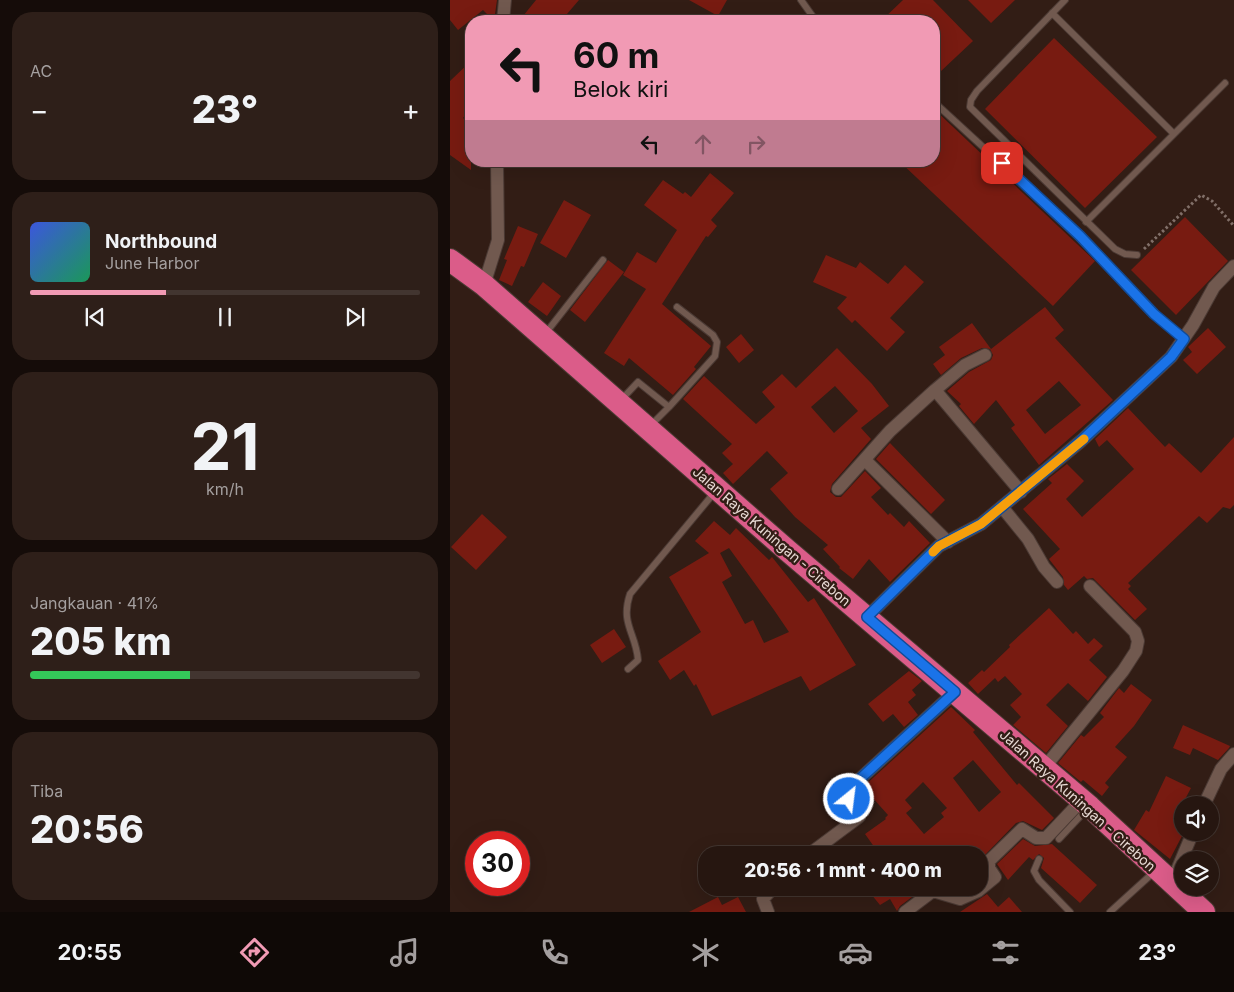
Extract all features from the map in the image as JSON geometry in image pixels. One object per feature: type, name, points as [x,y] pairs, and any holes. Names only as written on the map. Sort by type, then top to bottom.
[{"type":"highway","name":"Jalan Raya Kuningan - Cirebon","points":[[450,260],[484,286],[717,489],[1086,803],[1204,912]]},
{"type":"street","points":[[504,15],[505,0]]},
{"type":"street","points":[[484,286],[498,240],[497,167]]},
{"type":"street","points":[[867,617],[939,546],[981,524],[1021,492],[1081,441],[1164,364],[1184,339],[1214,287],[1234,266]]},
{"type":"street","points":[[838,489],[890,432],[935,390],[965,365],[985,355]]},
{"type":"street","points":[[935,390],[1021,492]]},
{"type":"street","points":[[865,460],[948,542]]},
{"type":"street","points":[[1002,507],[1028,539],[1044,566],[1057,582]]},
{"type":"street","points":[[1044,768],[1123,671],[1136,651],[1138,641],[1135,632],[1090,586]]},
{"type":"street","points":[[820,846],[859,817],[849,799],[847,792],[850,788],[955,692]]},
{"type":"street","points":[[1208,796],[1221,769],[1234,754]]},
{"type":"street","points":[[905,912],[933,891],[960,899],[978,891],[995,877],[989,868],[989,861],[1022,829],[1036,838],[1046,838],[1086,803]]},
{"type":"street","points":[[1164,876],[1187,841]]},
{"type":"street","points":[[766,896],[763,899],[768,912]]},
{"type":"lane","points":[[801,0],[812,15]]},
{"type":"lane","points":[[1065,0],[977,91],[971,100],[970,108],[1115,249],[1125,254],[1137,255]]},
{"type":"lane","points":[[1052,13],[1174,134]]},
{"type":"lane","points":[[1086,222],[1225,83]]},
{"type":"lane","points":[[940,108],[1080,236],[1154,314],[1184,339]]},
{"type":"lane","points":[[543,337],[603,260]]},
{"type":"lane","points":[[647,428],[669,407],[715,356],[717,342],[713,335],[677,307]]},
{"type":"lane","points":[[618,402],[638,382],[669,407]]},
{"type":"lane","points":[[628,669],[638,660],[637,649],[630,635],[625,609],[630,594],[717,489]]},
{"type":"lane","points":[[1059,839],[1086,803]]},
{"type":"lane","points":[[1039,859],[1034,872],[1039,880],[1070,912]]},
{"type":"lane","points":[[1110,912],[1164,876]]},
{"type":"path","points":[[1137,255],[1201,195],[1212,201],[1234,226]]},
{"type":"building","points":[[450,0],[497,0],[495,15],[488,15],[483,10],[477,15],[465,15],[465,24],[458,30],[450,20]]},
{"type":"building","points":[[536,0],[579,0],[566,15],[524,15]]},
{"type":"building","points":[[689,0],[727,0],[719,15]]},
{"type":"building","points":[[903,0],[933,0],[973,41],[940,72],[940,15],[887,15]]},
{"type":"building","points":[[968,0],[1015,0],[991,23]]},
{"type":"building","points":[[1054,38],[1157,137],[1085,208],[985,109]]},
{"type":"building","points":[[465,67],[465,116],[463,118],[465,120],[465,166],[450,155],[450,81]]},
{"type":"building","points":[[940,115],[1095,261],[1053,306],[905,167],[940,167]]},
{"type":"building","points":[[710,173],[734,193],[711,220],[717,226],[708,237],[706,236],[662,304],[711,346],[694,367],[696,369],[673,395],[629,358],[624,366],[604,353],[646,289],[623,275],[637,252],[656,263],[677,230],[644,205],[663,180],[683,194],[685,192],[691,197]]},
{"type":"building","points":[[564,200],[591,215],[566,258],[540,243]]},
{"type":"building","points":[[1185,217],[1228,261],[1176,315],[1131,270]]},
{"type":"building","points":[[518,226],[538,234],[524,267],[521,266],[512,286],[499,280],[507,260],[504,259]]},
{"type":"building","points":[[826,255],[856,268],[860,262],[888,284],[905,265],[924,282],[890,318],[905,332],[887,351],[855,320],[852,323],[837,308],[847,297],[813,282]]},
{"type":"building","points":[[608,260],[624,272],[585,322],[570,310]]},
{"type":"building","points":[[543,282],[561,296],[547,316],[528,302]]},
{"type":"building","points":[[1045,307],[1064,330],[1055,338],[1113,400],[1039,465],[1011,428],[1015,425],[996,400],[974,424],[959,406],[961,404],[947,391],[969,372],[991,360],[993,355],[990,349],[982,348],[961,358],[941,375],[933,364],[945,355],[939,347],[972,323],[991,349]],"holes":[[[1059,381],[1081,405],[1045,434],[1026,410]]]},
{"type":"building","points":[[1208,328],[1226,347],[1197,374],[1183,360],[1192,352],[1188,347]]},
{"type":"building","points":[[741,334],[754,350],[739,363],[726,347]]},
{"type":"building","points":[[837,348],[872,384],[889,406],[861,428],[871,439],[832,484],[830,492],[836,497],[841,497],[865,471],[881,488],[871,497],[888,515],[890,513],[904,527],[909,521],[930,543],[890,582],[869,559],[853,579],[839,568],[823,549],[828,545],[795,517],[770,489],[788,473],[767,451],[733,484],[723,473],[733,464],[722,453],[732,444],[683,399],[704,376],[756,424],[775,407],[762,392],[782,374],[796,388]],"holes":[[[835,386],[858,411],[834,433],[811,407]]]},
{"type":"building","points":[[1128,408],[1165,447],[1169,443],[1201,473],[1234,437],[1234,505],[1230,509],[1223,507],[1207,523],[1199,516],[1128,583],[1131,586],[1128,589],[1147,609],[1135,620],[1093,578],[1087,579],[1084,576],[1068,590],[1064,585],[1063,577],[1049,559],[1060,549],[1023,509],[1052,483],[1048,479],[1067,464],[1084,481],[1066,499],[1082,517],[1134,469],[1107,440],[1099,447],[1095,439]]},
{"type":"building","points":[[890,443],[945,500],[931,514],[876,459]]},
{"type":"building","points":[[482,514],[507,537],[476,570],[451,547]]},
{"type":"building","points":[[714,521],[730,535],[736,528],[769,560],[772,557],[808,602],[814,598],[856,665],[810,691],[801,676],[712,716],[696,684],[694,686],[684,670],[670,680],[658,661],[701,632],[669,577],[709,553],[695,541]],"holes":[[[729,548],[789,632],[764,643],[753,620],[745,624],[722,582],[732,576],[720,553]]]},
{"type":"building","points":[[1049,608],[1073,634],[1076,631],[1088,644],[1094,638],[1103,646],[1089,660],[1107,677],[1088,701],[1068,683],[1046,705],[1068,726],[1046,753],[1013,725],[1021,717],[1010,705],[1022,694],[1005,676],[998,682],[995,678],[978,694],[968,683],[982,670],[984,672],[1010,647],[1009,645]]},
{"type":"building","points":[[614,629],[626,647],[602,663],[590,645]]},
{"type":"building","points":[[909,671],[922,681],[912,690],[916,695],[908,702],[918,715],[904,727],[893,714],[883,722],[868,704]]},
{"type":"building","points":[[1131,684],[1152,700],[1134,726],[1115,747],[1127,757],[1105,783],[1109,787],[1102,796],[1058,763],[1081,735],[1084,737],[1104,717],[1100,713],[1119,688],[1124,693]]},
{"type":"building","points":[[951,707],[975,730],[973,732],[1017,785],[1019,783],[1054,818],[1042,830],[1023,821],[1016,823],[988,852],[988,846],[874,846],[865,834],[886,819],[888,815],[863,787]],"holes":[[[973,760],[1001,792],[979,812],[953,778]],[[923,782],[947,808],[941,813],[944,817],[924,834],[906,813],[912,808],[905,800]]]},
{"type":"building","points":[[1183,725],[1230,746],[1218,760],[1193,748],[1190,755],[1173,748]]},
{"type":"building","points":[[1166,776],[1191,788],[1187,796],[1174,796],[1174,841],[1179,841],[1170,859],[1134,830],[1146,810],[1149,812]]},
{"type":"building","points":[[1023,839],[1035,846],[1052,844],[1097,885],[1080,903],[1041,868],[1044,858],[1039,854],[1033,860],[1029,857],[1008,880],[997,864]]},
{"type":"building","points":[[988,895],[998,907],[1009,897],[1022,912],[960,912]]},
{"type":"building","points":[[873,896],[913,896],[900,906],[897,911],[890,899],[880,905]]},
{"type":"building","points":[[718,897],[722,905],[738,897],[746,912],[689,912]]},
{"type":"slow traffic","points":[[933,552],[939,546],[964,535],[981,524],[1084,439]]},
{"type":"route","points":[[849,799],[847,792],[850,788],[955,692],[867,617],[939,546],[964,535],[981,524],[1081,441],[1171,357],[1184,339],[1154,314],[1080,236],[1002,163]]}]
